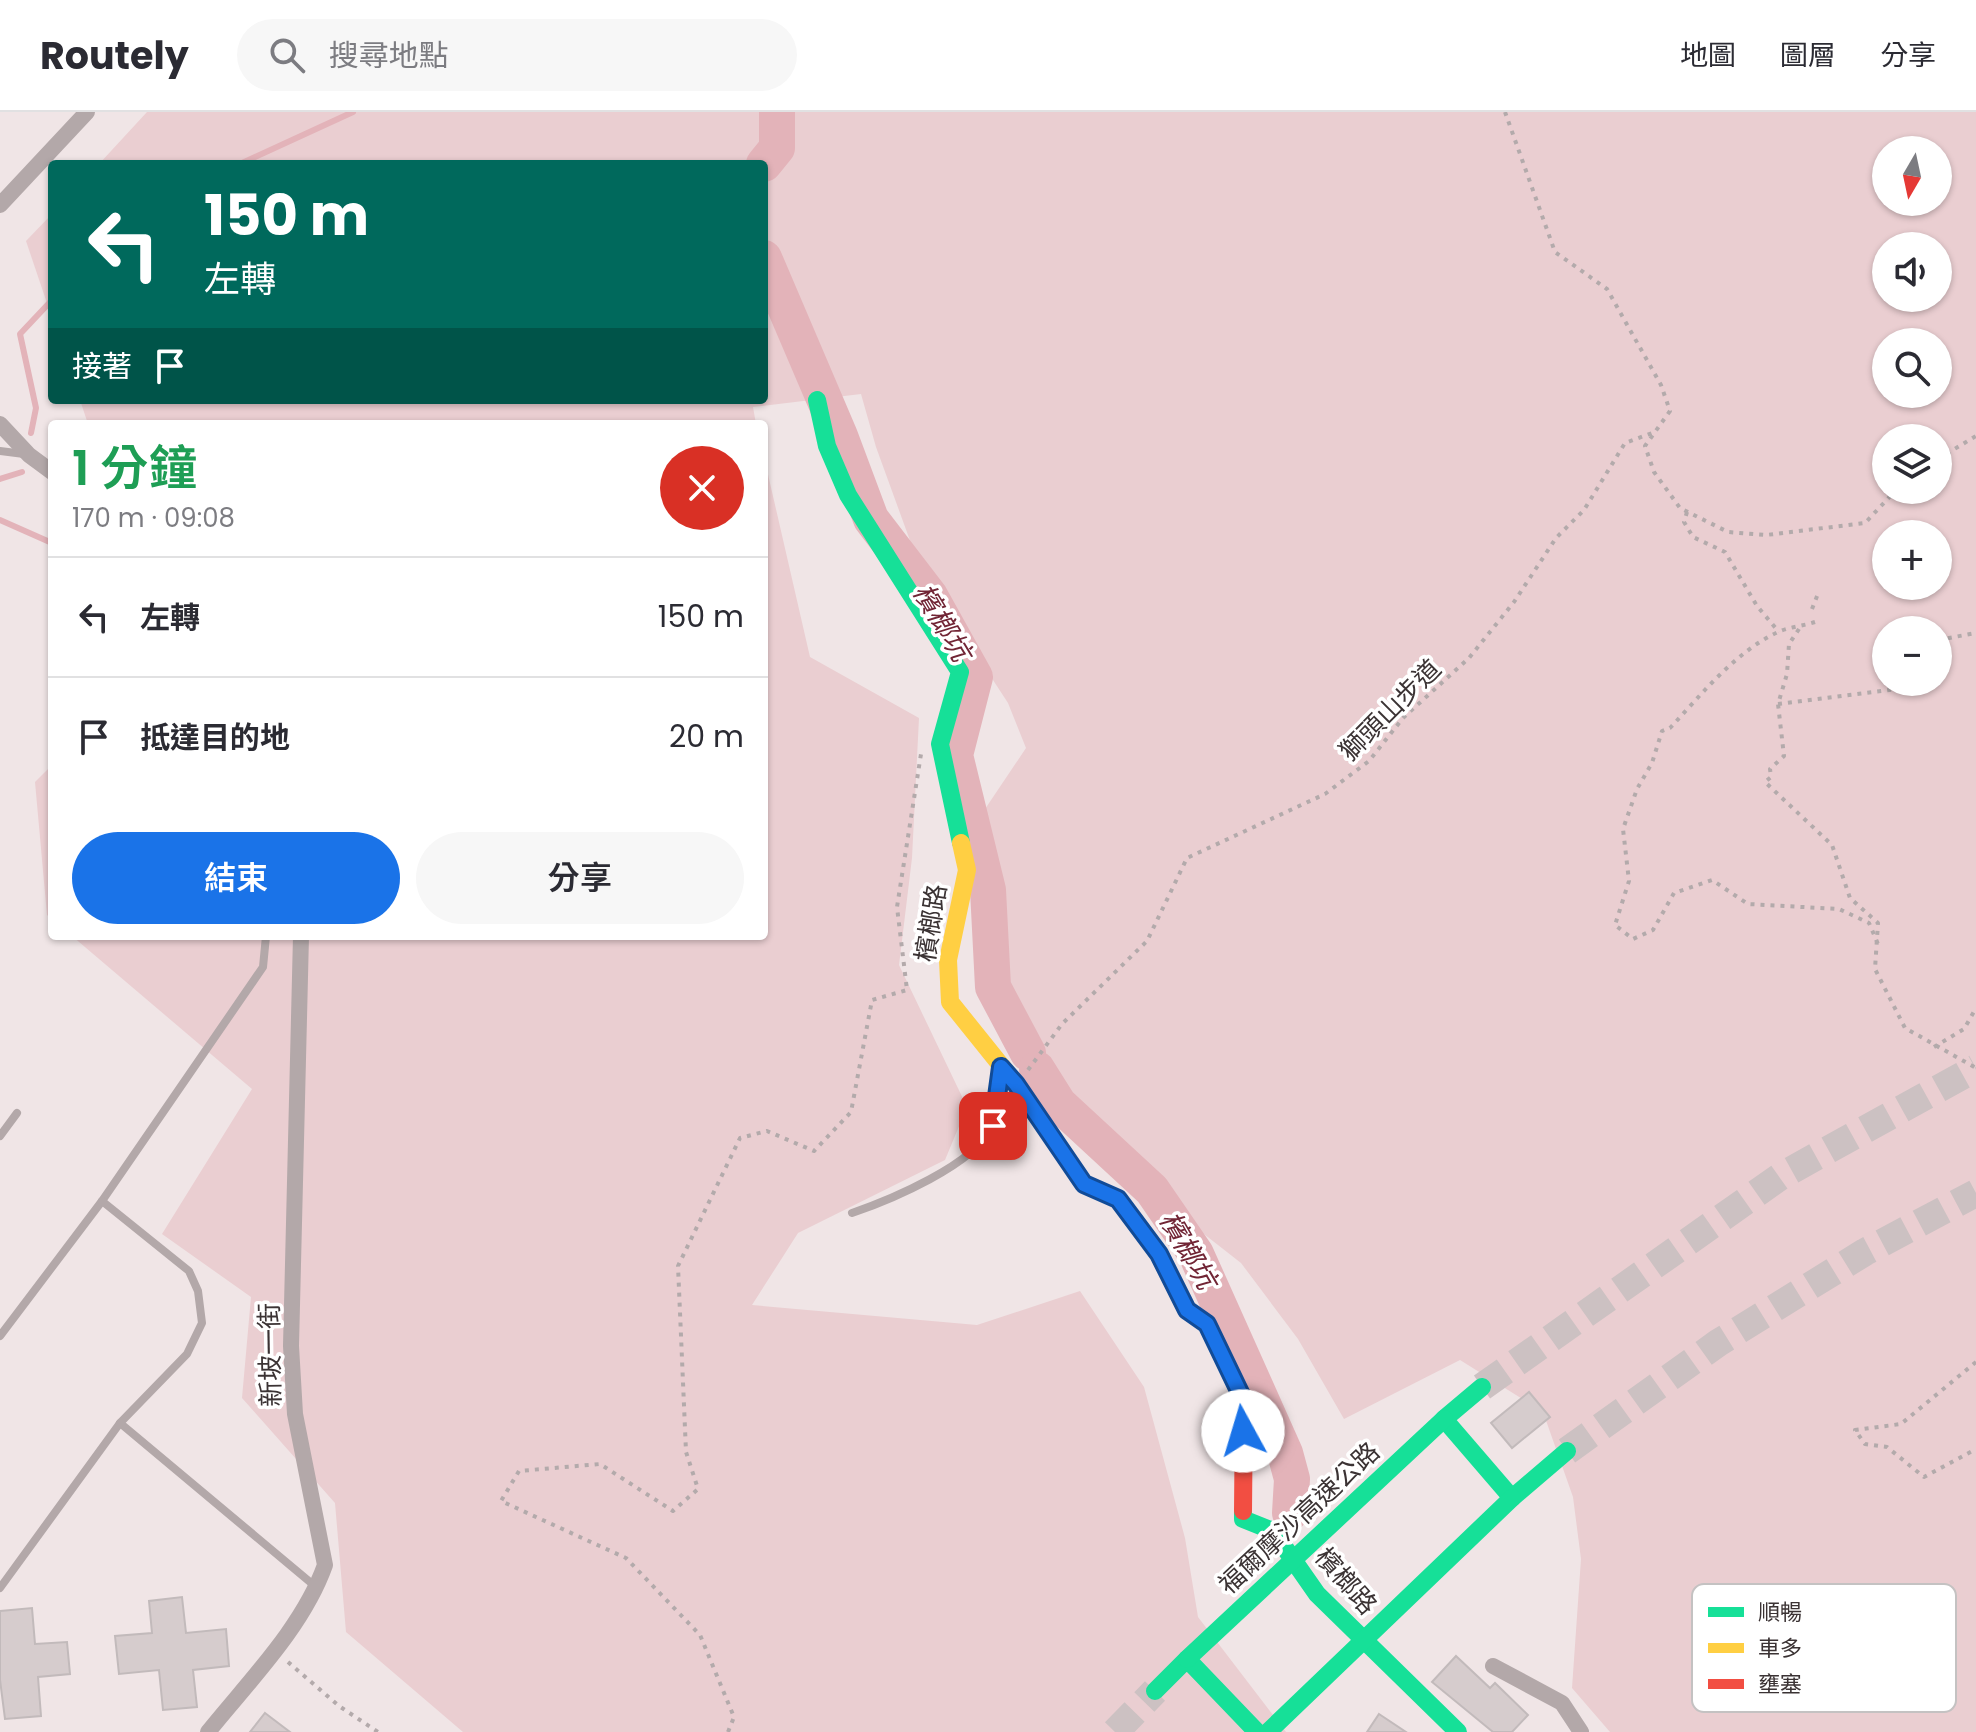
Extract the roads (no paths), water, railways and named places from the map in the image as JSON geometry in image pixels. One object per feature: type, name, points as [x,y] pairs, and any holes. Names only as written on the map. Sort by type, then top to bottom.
[{"type":"main road","name":"檳榔路","points":[[817,400],[827,446],[848,495],[960,672],[940,744],[967,870],[948,960],[950,1002],[1016,1084],[1084,1184],[1118,1199],[1159,1254],[1187,1310],[1207,1324],[1244,1401],[1243,1519],[1273,1531],[1317,1594],[1458,1732]]},
{"type":"main road","name":"福爾摩沙高速公路","points":[[1155,1691],[1444,1419],[1482,1387]]},
{"type":"main road","points":[[1444,1419],[1512,1498]]},
{"type":"main road","points":[[1268,1732],[1512,1498],[1567,1451]]},
{"type":"main road","points":[[1187,1659],[1257,1732]]},
{"type":"street","points":[[0,205],[87,112]]},
{"type":"street","points":[[0,424],[29,455],[48,469]]},
{"type":"street","name":"新坡一街","points":[[208,1732],[275,1649],[317,1587],[325,1565],[295,1414],[291,1346],[301,940]]},
{"type":"street","points":[[1493,1666],[1562,1703],[1581,1732]]},
{"type":"lane","points":[[0,451],[29,455]]},
{"type":"lane","points":[[0,1336],[102,1201],[263,967],[266,940]]},
{"type":"lane","points":[[852,1213],[916,1184],[976,1148],[993,1126],[1001,1067]]},
{"type":"lane","points":[[0,1136],[17,1113]]},
{"type":"lane","points":[[0,1588],[120,1423],[187,1354],[202,1323],[198,1291],[189,1271],[102,1201]]},
{"type":"lane","points":[[120,1423],[317,1587]]},
{"type":"waterway","name":"檳榔坑","points":[[249,160],[353,112]]},
{"type":"waterway","name":"檳榔坑","points":[[767,160],[777,148],[777,112]]},
{"type":"waterway","name":"檳榔坑","points":[[768,267],[840,436],[871,519],[930,596],[975,677],[955,755],[988,890],[993,987],[1028,1053]]},
{"type":"waterway","name":"檳榔坑","points":[[31,433],[36,408],[20,334],[48,304]]},
{"type":"waterway","name":"檳榔坑","points":[[0,479],[22,472]]},
{"type":"waterway","points":[[0,520],[48,541]]},
{"type":"waterway","name":"檳榔坑","points":[[1037,1069],[1059,1104],[1152,1190],[1196,1254],[1285,1453],[1292,1479],[1290,1513]]},
{"type":"tunnel","points":[[1482,1387],[1781,1176],[1976,1068]]},
{"type":"tunnel","points":[[1567,1451],[1718,1343],[1865,1252],[1976,1193]]},
{"type":"tunnel","points":[[1115,1732],[1155,1691]]}]
